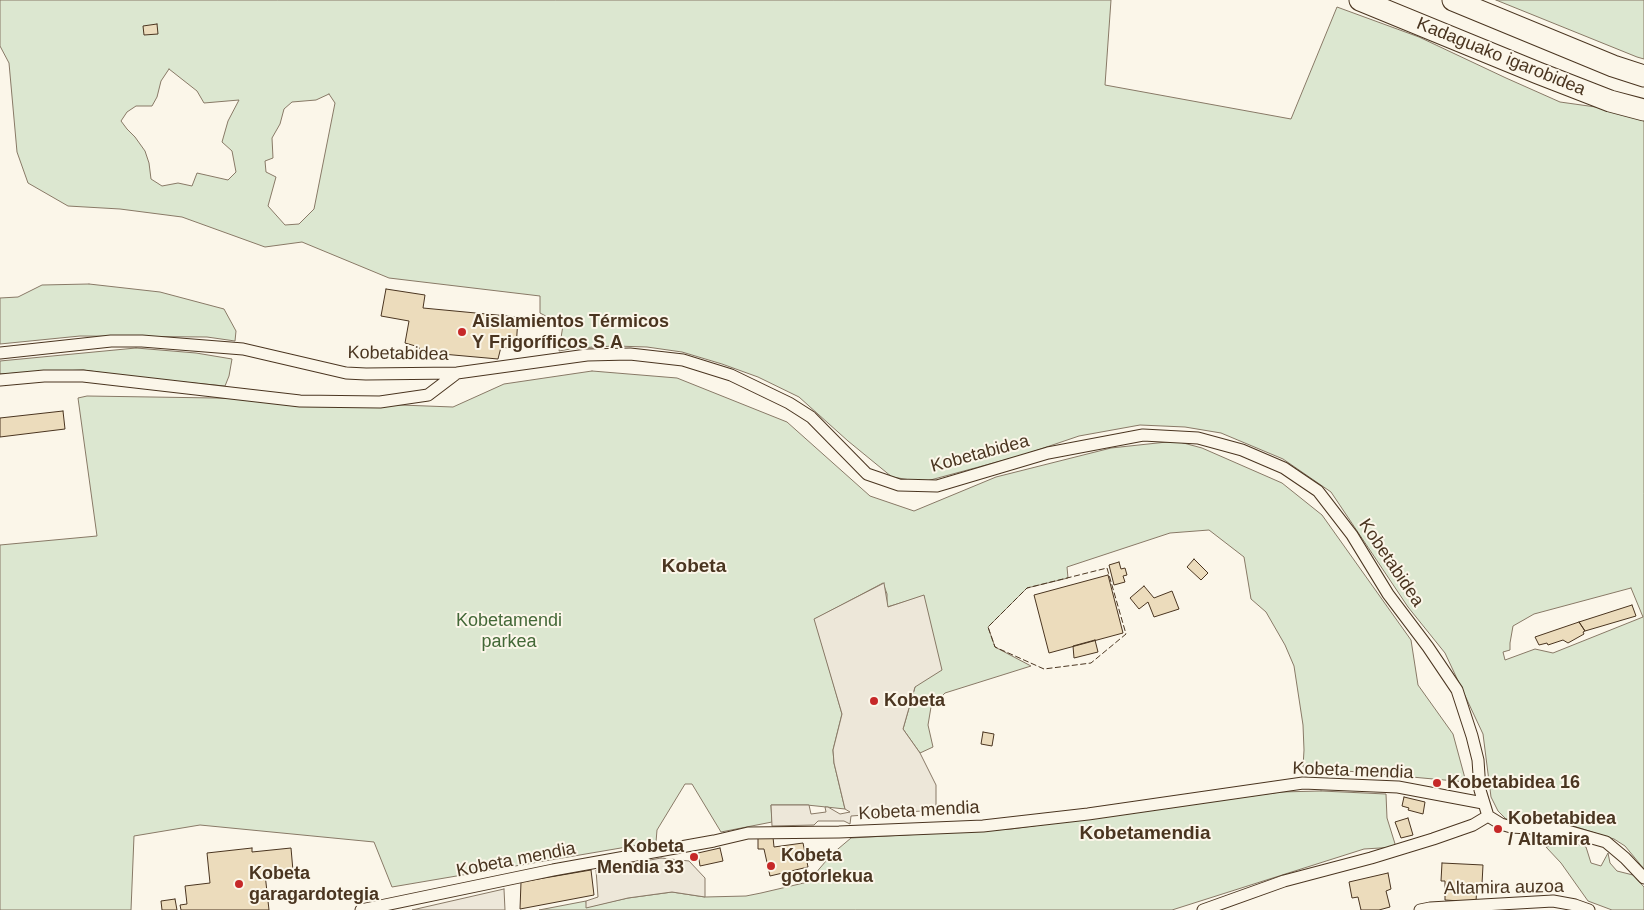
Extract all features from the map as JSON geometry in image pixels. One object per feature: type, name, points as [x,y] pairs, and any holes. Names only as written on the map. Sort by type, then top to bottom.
[{"type":"highway","name":"Kadaguako igarobidea","points":[[1360,0],[1610,101],[1644,110]]},
{"type":"highway","name":"Kadaguako igarobidea","points":[[1453,0],[1613,66],[1644,76]]},
{"type":"street","name":"Kobetabidea","points":[[0,352],[111,341],[142,341],[243,349],[346,373],[374,374],[457,373],[587,354],[630,354],[683,360],[731,375],[789,403],[811,417],[867,474],[899,485],[937,486],[1048,453],[1143,435],[1198,438],[1242,450],[1284,468],[1318,491],[1352,535],[1388,594],[1428,647],[1457,690],[1478,760],[1480,790],[1488,816]]},
{"type":"street","points":[[0,380],[44,376],[83,376],[300,401],[380,402],[428,395],[457,373]]},
{"type":"street","name":"Kobeta mendia","points":[[361,910],[553,870],[714,841],[748,832],[839,832],[983,826],[1088,814],[1303,783],[1398,787],[1483,803]]},
{"type":"street","points":[[1203,910],[1284,881],[1433,839],[1473,825],[1488,816],[1501,824],[1511,827],[1564,830],[1606,842],[1644,878]]},
{"type":"street","name":"Altamira auzoa","points":[[1420,910],[1553,902],[1575,905],[1590,910]]},
{"type":"green space","points":[[0,0],[1111,0],[1105,85],[1291,119],[1337,7],[1419,37],[1560,102],[1610,109],[1644,118],[1644,869],[1625,846],[1614,839],[1570,825],[1540,820],[1506,819],[1498,811],[1491,797],[1483,734],[1445,653],[1408,607],[1331,492],[1283,459],[1221,433],[1185,427],[1140,425],[1079,436],[1023,455],[923,482],[892,477],[799,397],[758,377],[682,352],[647,347],[615,346],[559,351],[563,325],[540,313],[540,296],[389,278],[302,242],[265,247],[182,217],[120,209],[68,206],[28,183],[17,152],[9,63],[0,46]],"holes":[[[169,69],[197,91],[204,103],[239,100],[228,121],[222,142],[232,151],[236,172],[228,180],[197,173],[192,186],[178,183],[162,186],[151,179],[145,151],[121,121],[127,112],[136,106],[152,106],[157,97],[161,81]],[[329,94],[335,103],[314,209],[299,224],[285,225],[268,206],[276,177],[266,172],[265,161],[273,158],[272,138],[280,124],[284,109],[292,102],[316,100]],[[1631,588],[1643,617],[1553,653],[1535,649],[1505,660],[1503,652],[1510,650],[1513,626],[1534,614]]]},
{"type":"green space","points":[[1496,0],[1644,0],[1644,59],[1637,57]]},
{"type":"green space","points":[[89,284],[160,292],[224,309],[236,331],[235,341],[207,337],[80,336],[0,344],[0,298],[18,297],[42,285]]},
{"type":"green space","points":[[136,348],[196,353],[232,359],[229,376],[225,386],[140,378],[83,370],[0,374],[0,361]]},
{"type":"green space","name":"Kobetamendi parkea","points":[[592,371],[677,378],[787,422],[870,496],[914,511],[996,477],[1111,448],[1176,441],[1202,448],[1282,483],[1322,515],[1411,640],[1418,685],[1453,734],[1466,782],[1303,767],[1303,725],[1294,666],[1285,645],[1266,612],[1251,599],[1244,557],[1209,530],[1170,533],[1067,567],[1068,578],[1027,588],[988,627],[995,647],[1031,666],[945,693],[931,707],[928,725],[933,747],[920,753],[903,729],[915,687],[924,596],[887,607],[887,594],[883,583],[815,619],[842,714],[833,750],[834,763],[845,809],[807,805],[771,805],[772,822],[721,832],[692,784],[685,784],[657,830],[656,842],[392,887],[374,842],[200,825],[134,836],[131,910],[0,910],[0,545],[97,536],[78,398],[87,396],[216,398],[453,407],[504,384]]},
{"type":"green space","points":[[1321,791],[1386,794],[1387,818],[1396,847],[1364,849],[1172,910],[539,910],[586,901],[587,907],[628,898],[672,892],[705,897],[746,896],[761,893],[808,882],[832,854],[851,838],[1011,829],[1280,792]]},
{"type":"green space","points":[[1571,842],[1586,847],[1591,863],[1601,866],[1608,853],[1610,863],[1617,871],[1633,875],[1644,887],[1644,910],[1612,910],[1588,901],[1561,863],[1546,847]]},
{"type":"shaded area","name":"Kobeta","points":[[884,583],[888,607],[924,595],[942,670],[915,687],[903,729],[920,753],[936,785],[936,810],[851,816],[850,824],[844,821],[818,821],[814,825],[772,826],[771,805],[809,805],[811,814],[826,812],[825,807],[840,814],[850,812],[845,809],[834,763],[833,750],[842,714],[814,619]]},
{"type":"shaded area","points":[[661,858],[689,861],[705,878],[705,897],[672,892],[628,898],[586,908],[586,901],[598,897],[596,870]]},
{"type":"shaded area","points":[[504,889],[505,910],[412,910]]},
{"type":"building","points":[[157,24],[158,34],[144,35],[143,26]]},
{"type":"building","name":"Aislamientos Térmicos Y Frigoríficos S A","points":[[386,289],[425,295],[423,308],[518,317],[516,349],[501,347],[498,359],[420,352],[419,347],[405,343],[409,321],[381,316]]},
{"type":"building","points":[[63,411],[65,429],[0,437],[0,418]]},
{"type":"building","points":[[1194,559],[1208,573],[1201,580],[1187,567]]},
{"type":"building","points":[[1119,562],[1121,569],[1125,568],[1127,575],[1123,576],[1125,582],[1114,585],[1109,565]]},
{"type":"building","points":[[1108,575],[1123,633],[1049,653],[1034,595]]},
{"type":"building","points":[[1144,586],[1154,598],[1172,591],[1179,609],[1154,617],[1148,602],[1139,609],[1130,598]]},
{"type":"building","points":[[1632,605],[1636,616],[1585,631],[1579,622]]},
{"type":"building","points":[[1579,622],[1585,631],[1583,632],[1584,634],[1568,643],[1563,640],[1548,645],[1547,643],[1539,645],[1535,637]]},
{"type":"building","points":[[1095,640],[1098,652],[1074,658],[1073,646]]},
{"type":"building","points":[[983,732],[994,734],[992,746],[981,744]]},
{"type":"building","points":[[1404,797],[1425,802],[1423,814],[1408,810],[1409,808],[1402,806]]},
{"type":"building","points":[[1408,818],[1413,835],[1401,838],[1395,822]]},
{"type":"building","points":[[758,837],[773,837],[774,847],[803,843],[808,867],[770,876],[764,849],[758,849]]},
{"type":"building","points":[[252,848],[252,852],[291,848],[293,871],[265,874],[269,910],[181,910],[180,905],[187,904],[185,886],[210,883],[207,853]]},
{"type":"building","points":[[720,848],[723,861],[700,866],[698,853]]},
{"type":"building","points":[[1442,863],[1483,865],[1482,884],[1477,884],[1476,902],[1445,900],[1445,881],[1441,881]]},
{"type":"building","points":[[591,870],[594,895],[520,909],[521,882]]},
{"type":"building","points":[[1388,873],[1391,889],[1386,891],[1390,907],[1379,910],[1361,910],[1358,897],[1352,898],[1349,882]]},
{"type":"building","points":[[175,899],[177,910],[162,910],[161,901]]},
{"type":"fence","points":[[1107,568],[1126,634],[1091,663],[1044,669],[995,647],[988,627],[1027,588],[1107,568]]},
{"type":"place","name":"Aislamientos Térmicos Y Frigoríficos S A","points":[[462,332]]},
{"type":"place","name":"Kobeta","points":[[874,701]]},
{"type":"place","name":"Kobetabidea 16","points":[[1437,783]]},
{"type":"place","name":"Kobetabidea / Altamira","points":[[1498,829]]},
{"type":"place","name":"Kobeta Mendia 33","points":[[694,857]]},
{"type":"place","name":"Kobeta gotorlekua","points":[[771,866]]},
{"type":"place","name":"Kobeta garagardotegia","points":[[239,884]]},
{"type":"district","name":"Kobeta","points":[[694,567]]},
{"type":"district","name":"Kobetamendia","points":[[1145,834]]}]
